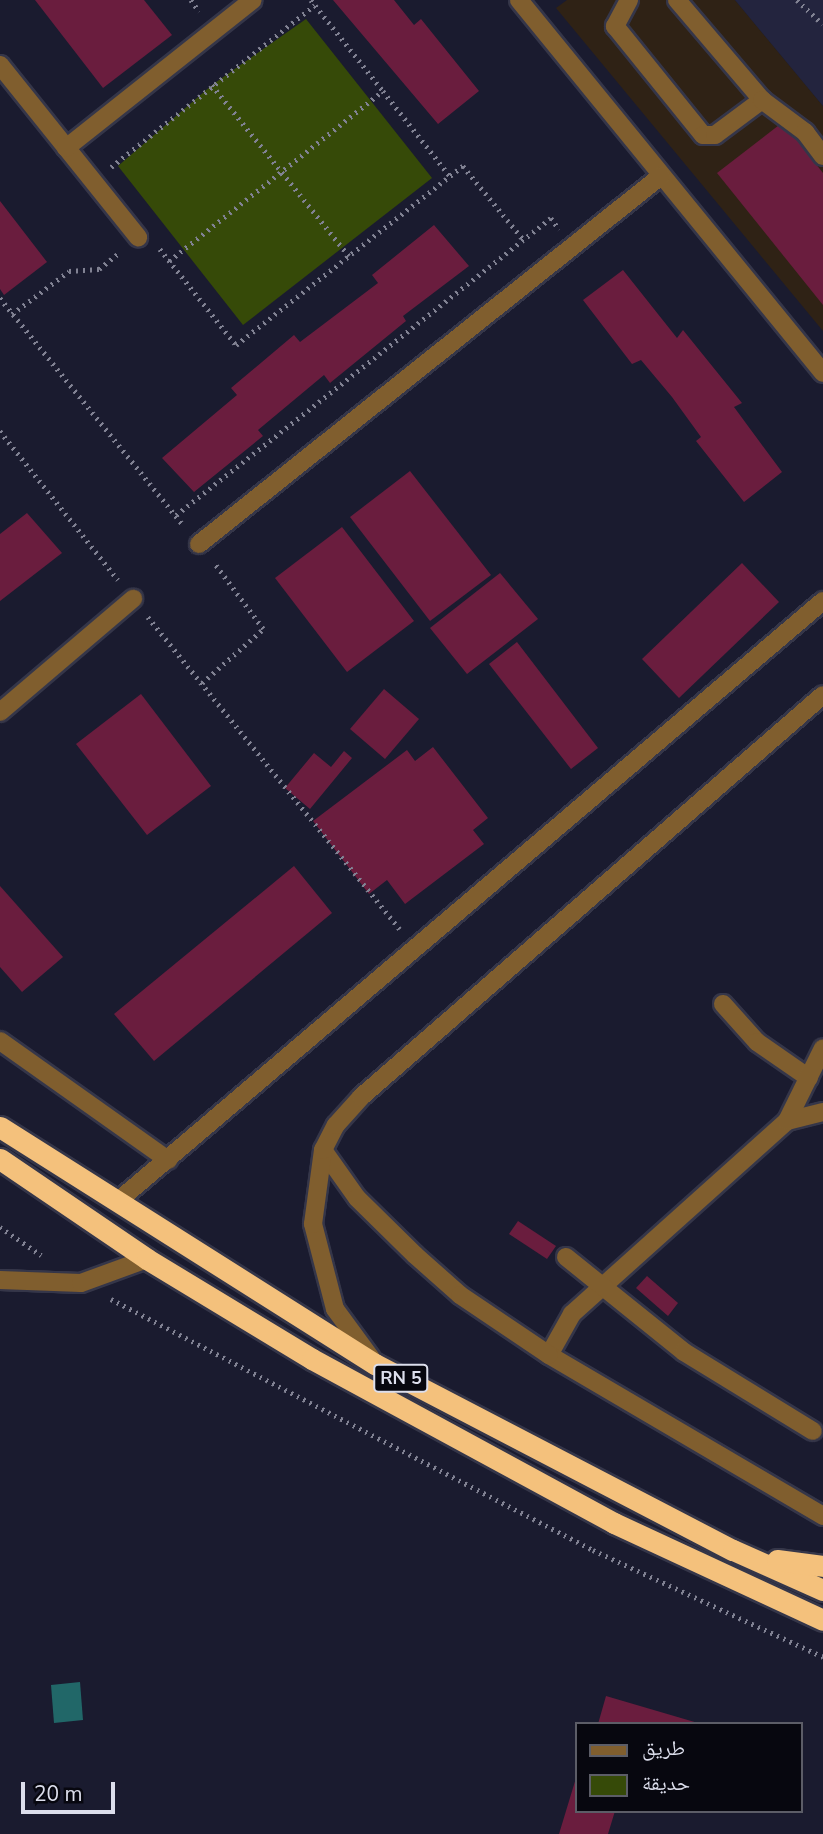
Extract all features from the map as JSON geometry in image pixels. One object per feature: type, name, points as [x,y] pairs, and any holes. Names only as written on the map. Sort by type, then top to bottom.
[{"type":"highway","name":"RN 5","points":[[0,1127],[375,1364],[733,1550],[823,1590]]},
{"type":"highway","name":"RN 5","points":[[0,1159],[147,1259],[312,1359],[614,1522],[823,1620]]},
{"type":"highway","points":[[733,1550],[823,1566]]},
{"type":"street","points":[[66,148],[253,0]]},
{"type":"street","points":[[519,0],[823,373]]},
{"type":"street","points":[[629,0],[615,26],[703,135],[715,135],[762,100]]},
{"type":"street","points":[[677,0],[762,100],[804,132],[823,156]]},
{"type":"street","points":[[0,65],[138,237]]},
{"type":"street","points":[[198,544],[662,176]]},
{"type":"street","points":[[0,712],[133,599]]},
{"type":"street","points":[[118,1201],[823,601]]},
{"type":"street","points":[[375,1364],[335,1309],[322,1272],[313,1224],[323,1150],[336,1125],[361,1097],[823,695]]},
{"type":"street","points":[[723,1004],[757,1042],[809,1078]]},
{"type":"street","points":[[0,1041],[168,1160]]},
{"type":"street","points":[[549,1355],[572,1314],[787,1121],[823,1048]]},
{"type":"street","points":[[787,1121],[823,1112]]},
{"type":"street","points":[[323,1150],[356,1198],[460,1295],[549,1355],[823,1516]]},
{"type":"street","points":[[566,1256],[601,1288],[684,1352],[813,1431]]},
{"type":"street","points":[[1,1278],[81,1283],[147,1259]]},
{"type":"path","points":[[797,0],[823,24]]},
{"type":"path","points":[[110,172],[114,162],[313,2],[450,176]]},
{"type":"path","points":[[212,85],[349,256]]},
{"type":"path","points":[[169,261],[383,91]]},
{"type":"path","points":[[12,314],[69,271],[99,269],[145,231],[236,345],[463,166],[523,239]]},
{"type":"path","points":[[176,515],[551,218],[572,247]]},
{"type":"path","points":[[0,298],[176,515],[263,629],[202,684]]},
{"type":"path","points":[[0,431],[415,949]]},
{"type":"path","points":[[81,1283],[593,1550],[823,1657]]},
{"type":"shaded area","points":[[567,0],[735,0],[823,106],[823,331],[556,8]]},
{"type":"shaded area","points":[[735,0],[823,0],[823,106]]},
{"type":"shaded area","points":[[80,1682],[83,1720],[54,1723],[51,1685]]},
{"type":"green space","points":[[306,19],[432,178],[243,325],[118,166],[212,85]]},
{"type":"building","points":[[35,0],[144,0],[172,35],[103,88]]},
{"type":"building","points":[[333,0],[394,0],[414,25],[421,19],[479,91],[438,124]]},
{"type":"building","points":[[783,122],[823,173],[823,305],[717,173]]},
{"type":"building","points":[[0,201],[47,262],[4,295],[0,289]]},
{"type":"building","points":[[434,225],[469,266],[403,316],[406,321],[330,383],[324,375],[258,430],[263,436],[194,492],[162,458],[237,395],[231,388],[294,335],[300,342],[378,283],[372,275]]},
{"type":"building","points":[[623,270],[677,338],[683,330],[742,403],[734,407],[782,472],[744,502],[696,441],[701,437],[672,397],[641,360],[632,364],[583,300]]},
{"type":"building","points":[[410,471],[491,575],[430,621],[350,517]]},
{"type":"building","points":[[27,513],[62,553],[0,601],[0,534]]},
{"type":"building","points":[[342,527],[414,621],[347,672],[275,578]]},
{"type":"building","points":[[742,563],[779,602],[679,698],[642,659]]},
{"type":"building","points":[[500,573],[538,619],[467,674],[430,628]]},
{"type":"building","points":[[517,642],[598,748],[571,769],[489,664]]},
{"type":"building","points":[[384,689],[419,719],[385,759],[350,729]]},
{"type":"building","points":[[141,694],[211,786],[147,835],[76,744]]},
{"type":"building","points":[[433,747],[488,818],[473,830],[484,844],[405,904],[387,880],[369,894],[313,821],[407,750],[415,761]]},
{"type":"building","points":[[344,751],[352,758],[310,809],[285,788],[314,753],[331,767]]},
{"type":"building","points":[[294,866],[332,913],[154,1061],[114,1014]]},
{"type":"building","points":[[0,886],[63,957],[22,992],[0,967]]},
{"type":"building","points":[[518,1221],[556,1246],[547,1259],[509,1234]]},
{"type":"building","points":[[647,1276],[678,1303],[668,1316],[636,1288]]},
{"type":"building","points":[[606,1696],[695,1722],[599,1722]]},
{"type":"building","points":[[574,1785],[574,1813],[614,1813],[608,1834],[559,1834]]}]
